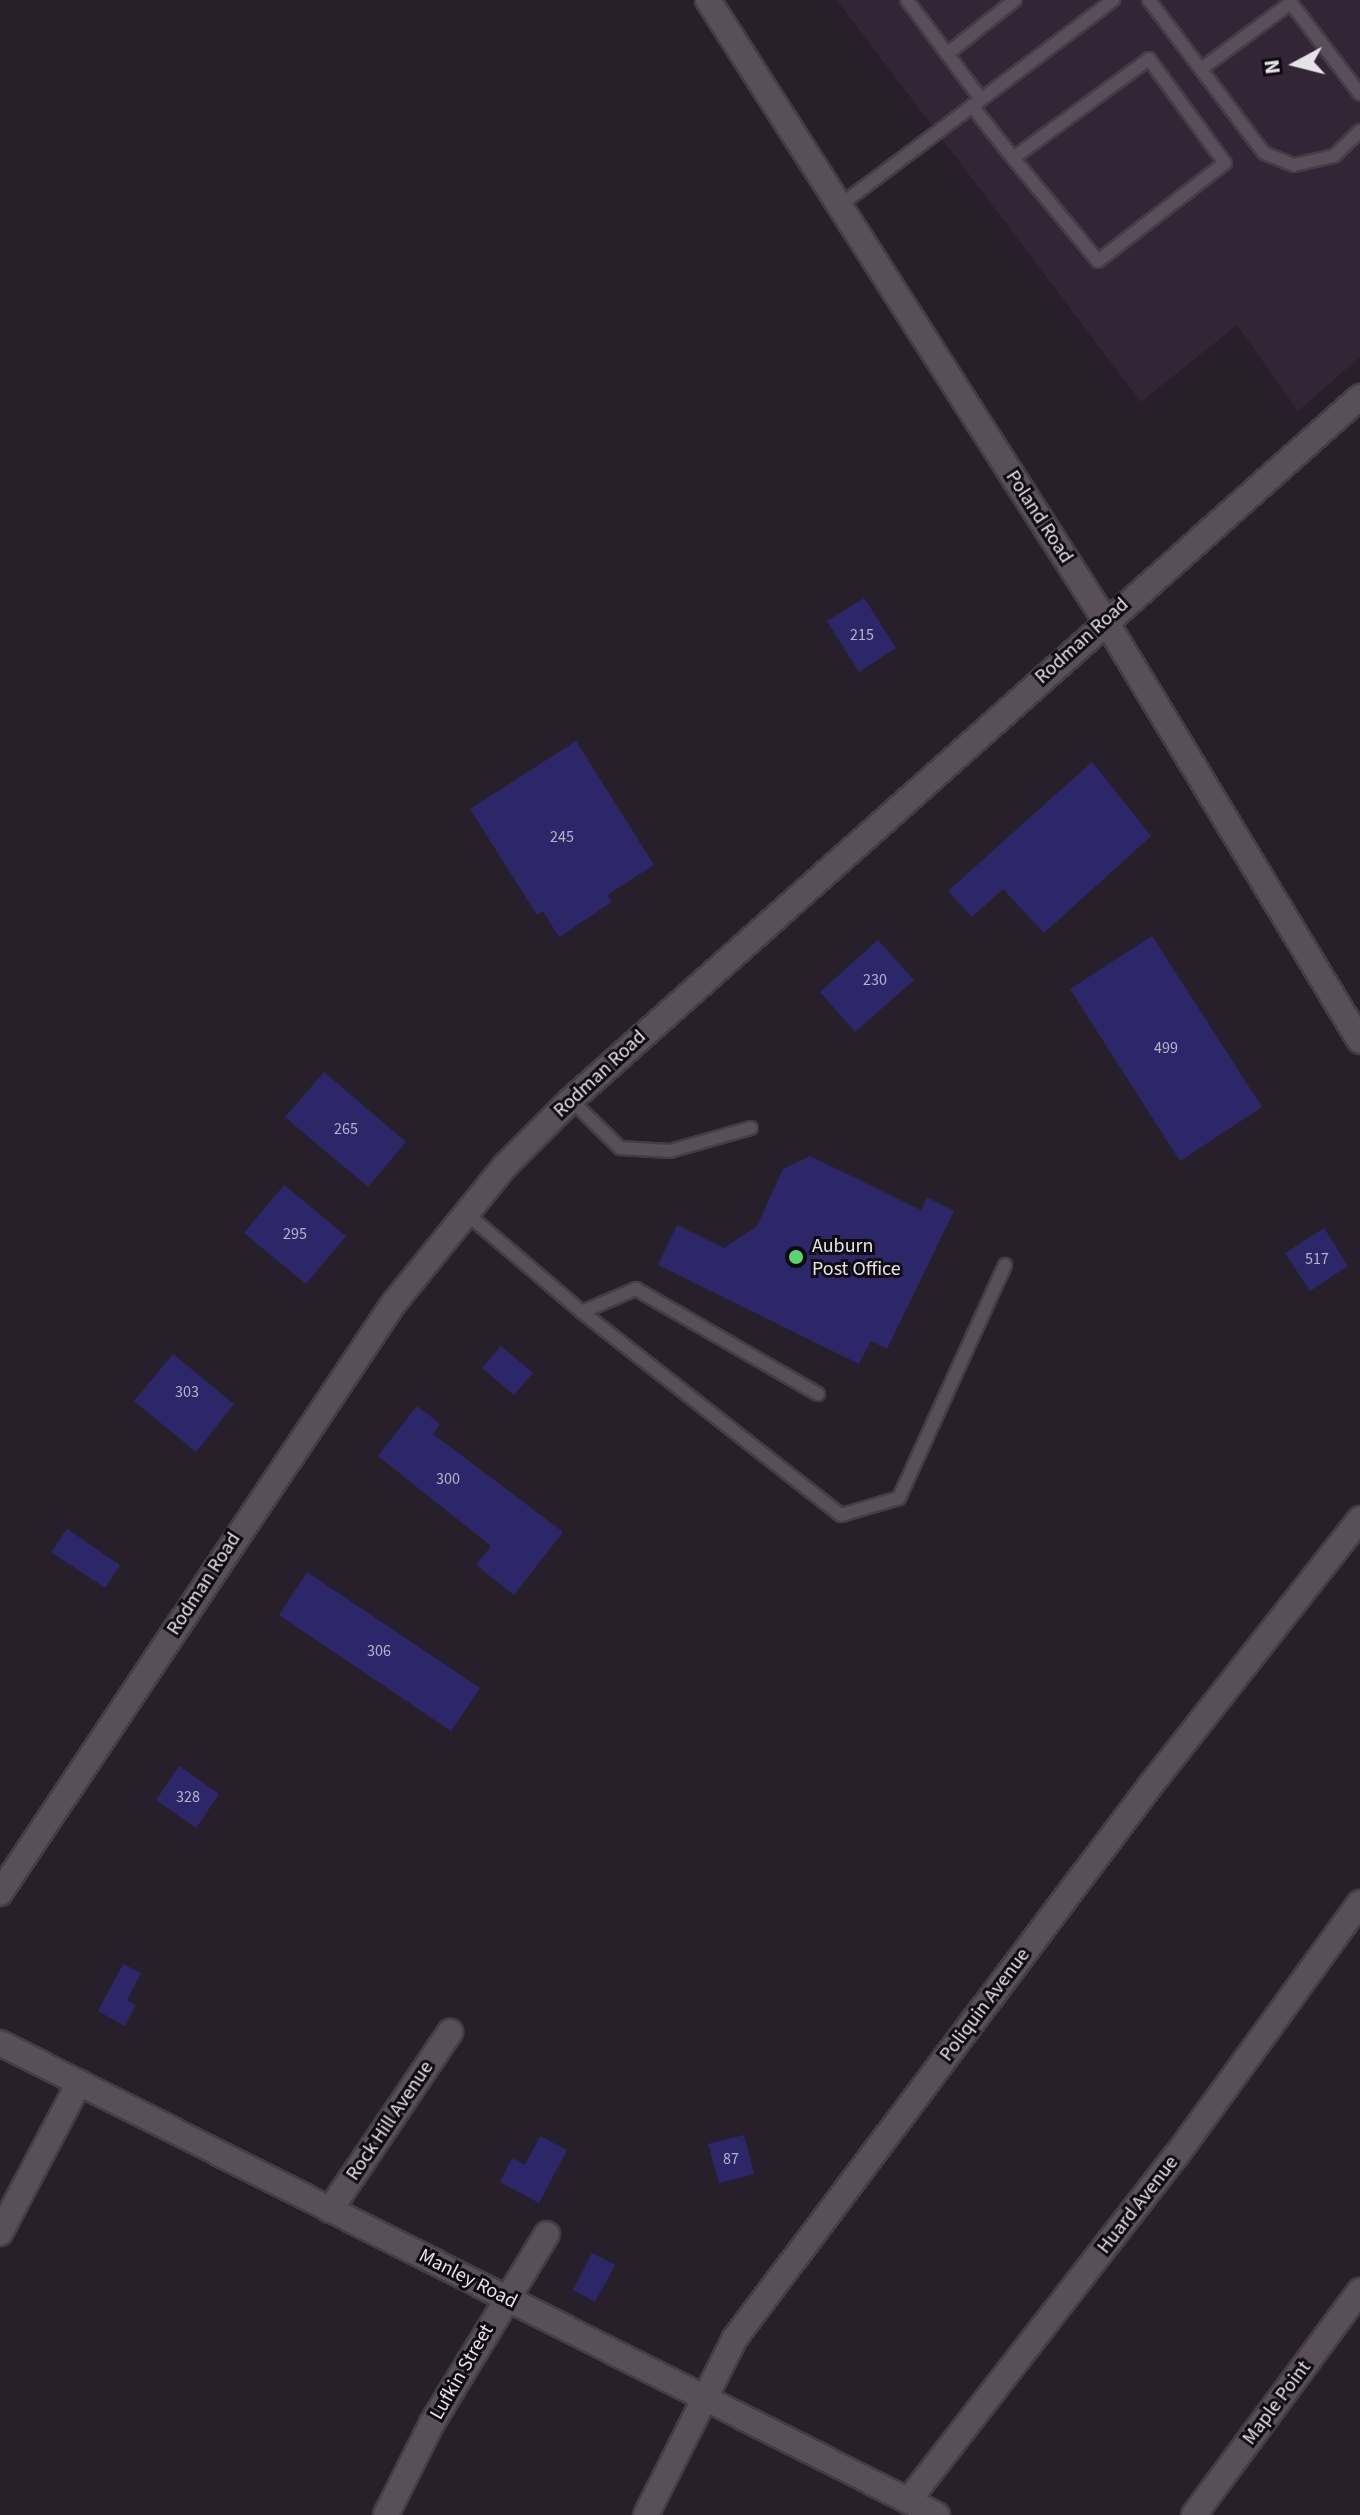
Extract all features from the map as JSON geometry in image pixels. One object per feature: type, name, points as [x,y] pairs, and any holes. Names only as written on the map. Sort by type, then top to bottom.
[{"type":"street","name":"Poland Road","points":[[708,0],[1105,620],[1360,1041]]},
{"type":"street","name":"Rodman Road","points":[[0,1893],[285,1461],[394,1303],[466,1213],[571,1100],[1105,620],[1360,397]]},
{"type":"street","name":"Poliquin Avenue","points":[[646,2515],[735,2338],[1150,1786],[1360,1519]]},
{"type":"street","name":"Huard Avenue","points":[[908,2501],[1176,2156],[1360,1903]]},
{"type":"street","name":"Rock Hill Avenue","points":[[330,2210],[450,2032]]},
{"type":"street","name":"Manley Road","points":[[0,2043],[937,2515]]},
{"type":"street","points":[[0,2233],[79,2083]]},
{"type":"street","name":"Lufkin Street","points":[[386,2515],[504,2298],[547,2234]]},
{"type":"street","name":"Maple Point","points":[[1194,2515],[1360,2291]]},
{"type":"lane","points":[[907,0],[947,54],[1013,158],[1098,261],[1225,163],[1149,59],[1013,158]]},
{"type":"lane","points":[[947,54],[1015,0]]},
{"type":"lane","points":[[839,206],[1113,0]]},
{"type":"lane","points":[[1149,0],[1264,153],[1294,165],[1334,156],[1360,131]]},
{"type":"lane","points":[[1201,69],[1290,1],[1360,94]]},
{"type":"lane","points":[[571,1100],[620,1148],[670,1151],[751,1128]]},
{"type":"lane","points":[[466,1213],[582,1312],[841,1515],[899,1498],[1005,1265]]},
{"type":"lane","points":[[582,1312],[636,1289],[818,1394]]},
{"type":"shaded area","points":[[837,0],[1360,0],[1360,357],[1298,411],[1237,325],[1141,402]]},
{"type":"building","points":[[864,598],[896,648],[859,672],[827,621]]},
{"type":"building","points":[[576,741],[654,865],[607,895],[612,902],[559,937],[543,911],[537,915],[470,809]]},
{"type":"building","points":[[1092,762],[1151,836],[1044,933],[1003,889],[972,917],[948,891]]},
{"type":"building","points":[[1152,936],[1262,1107],[1180,1161],[1070,989]]},
{"type":"building","points":[[878,940],[914,980],[855,1032],[820,992]]},
{"type":"building","points":[[324,1072],[406,1142],[368,1187],[285,1117]]},
{"type":"building","name":"Auburn Post Office","points":[[810,1156],[921,1210],[927,1197],[954,1211],[887,1349],[871,1341],[859,1364],[658,1265],[677,1225],[724,1248],[757,1226],[783,1169]]},
{"type":"building","points":[[284,1185],[346,1236],[306,1284],[244,1233]]},
{"type":"building","points":[[1324,1228],[1348,1266],[1310,1291],[1285,1253]]},
{"type":"building","points":[[501,1346],[533,1373],[514,1395],[482,1368]]},
{"type":"building","points":[[173,1354],[234,1404],[196,1452],[134,1401]]},
{"type":"building","points":[[417,1406],[440,1424],[433,1434],[563,1532],[514,1595],[476,1565],[491,1546],[378,1456]]},
{"type":"building","points":[[67,1529],[120,1565],[105,1588],[51,1552]]},
{"type":"building","points":[[307,1572],[480,1688],[451,1731],[279,1615]]},
{"type":"building","points":[[179,1766],[219,1794],[196,1828],[156,1800]]},
{"type":"building","points":[[123,1964],[141,1973],[127,2000],[136,2005],[125,2026],[98,2011]]},
{"type":"building","points":[[744,2135],[754,2174],[719,2183],[708,2144]]},
{"type":"building","points":[[540,2136],[567,2150],[539,2203],[500,2182],[512,2158],[525,2165]]},
{"type":"building","points":[[592,2253],[615,2265],[595,2302],[573,2290]]},
{"type":"place","name":"Auburn Post Office","points":[[796,1257]]}]
